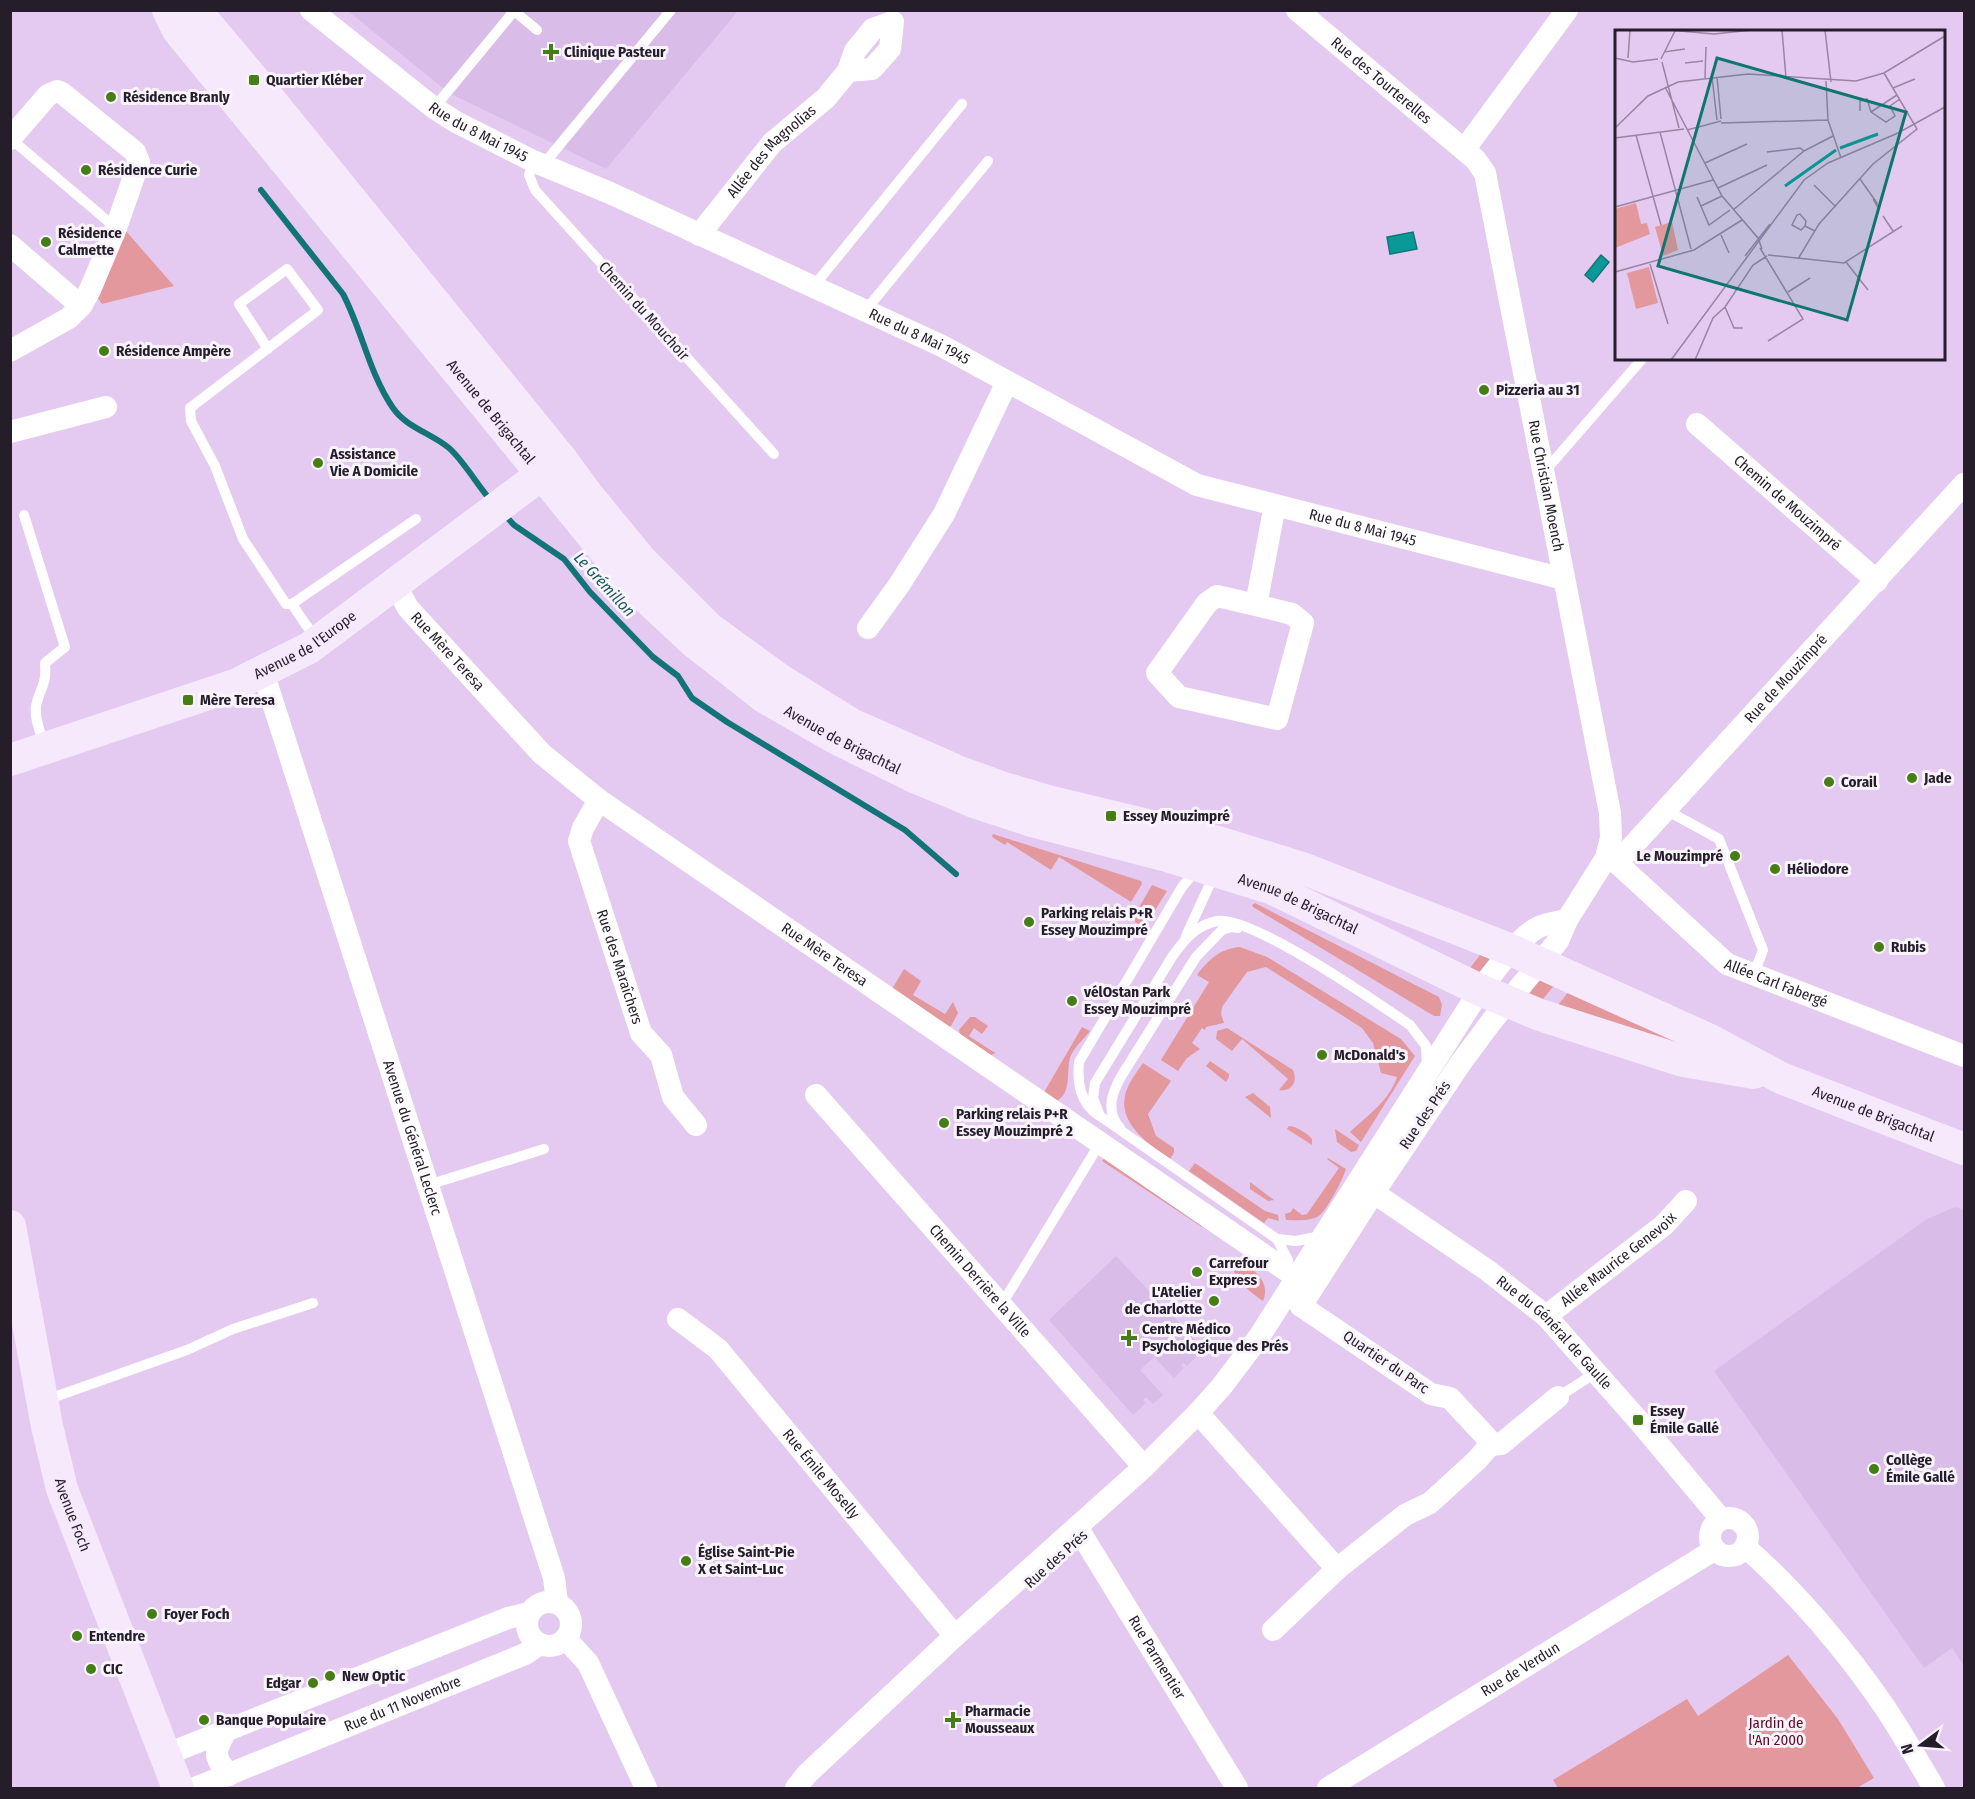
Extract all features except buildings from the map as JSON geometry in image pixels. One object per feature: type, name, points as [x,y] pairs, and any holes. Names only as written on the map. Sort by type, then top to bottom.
[{"type":"main road","name":"Avenue de Brigachtal","points":[[168,10],[185,38],[540,476],[632,584],[694,642],[764,697],[835,738],[912,776],[974,802],[1032,821],[1216,867],[1274,889],[1540,1016],[1683,1061],[1781,1078]]},
{"type":"main road","name":"Avenue de Brigachtal","points":[[195,10],[254,80],[540,476],[586,493],[640,559],[710,629],[779,679],[853,725],[957,771],[1004,788],[1250,852],[1302,868],[1511,950],[1710,1040],[1781,1078],[1965,1149]]},
{"type":"main road","name":"Avenue de l'Europe","points":[[10,760],[235,685],[263,672],[320,641],[540,476]]},
{"type":"main road","name":"Avenue Foch","points":[[10,1226],[62,1490],[178,1788]]},
{"type":"street","name":"Rue du 8 Mai 1945","points":[[311,10],[434,108],[456,122],[538,163],[610,193],[942,346],[1197,485],[1564,579]]},
{"type":"street","name":"Rue des Tourterelles","points":[[1297,10],[1464,150]]},
{"type":"street","points":[[1464,150],[1567,10]]},
{"type":"street","name":"Allée des Magnolias","points":[[699,235],[772,143],[826,98],[848,71],[872,69],[890,49],[899,16]]},
{"type":"street","points":[[10,351],[61,322],[81,306],[116,228],[139,162],[135,152],[57,91],[48,95],[11,139]]},
{"type":"street","name":"Rue Christian Moench","points":[[1464,150],[1481,165],[1485,173],[1610,813],[1611,861]]},
{"type":"street","points":[[10,245],[81,306]]},
{"type":"street","points":[[868,628],[899,585],[944,514],[1007,382]]},
{"type":"street","points":[[10,432],[106,407]]},
{"type":"street","name":"Chemin de Mouzimpré","points":[[1697,424],[1877,581]]},
{"type":"street","name":"Rue de Mouzimpré","points":[[1611,861],[1666,810],[1965,484]]},
{"type":"street","points":[[1256,604],[1275,505]]},
{"type":"street","name":"Rue Mère Teresa","points":[[395,584],[408,608],[542,754],[599,800],[1067,1121],[1305,1273]]},
{"type":"street","points":[[1217,596],[1256,604],[1292,614],[1303,623],[1277,719],[1179,697],[1157,673],[1207,603],[1217,596]]},
{"type":"street","name":"Avenue du Général Leclerc","points":[[263,672],[554,1578],[557,1603]]},
{"type":"street","name":"Rue des Maraîchers","points":[[599,800],[579,840],[641,1033],[661,1054],[673,1096],[696,1125]]},
{"type":"street","name":"Rue des Prés","points":[[795,1788],[807,1774],[955,1636],[1079,1531],[1144,1467],[1201,1416],[1240,1362],[1287,1306],[1322,1236],[1369,1182],[1428,1072],[1494,996],[1540,964],[1558,941],[1567,920],[1611,861]]},
{"type":"street","name":"Allée Carl Fabergé","points":[[1611,861],[1727,963],[1965,1056]]},
{"type":"street","name":"Rue des Prés","points":[[1287,1306],[1305,1273],[1369,1182],[1460,1064],[1461,1033],[1494,996],[1511,950],[1540,927],[1567,920]]},
{"type":"street","name":"Chemin Derrière la Ville","points":[[816,1095],[1144,1467]]},
{"type":"street","name":"Rue du Général de Gaulle","points":[[1369,1182],[1385,1201],[1487,1270],[1546,1316],[1597,1372],[1721,1519]]},
{"type":"street","name":"Allée Maurice Genevoix","points":[[1546,1316],[1664,1225],[1686,1201]]},
{"type":"street","name":"Quartier du Parc","points":[[1287,1306],[1431,1394],[1450,1398],[1490,1441],[1490,1445]]},
{"type":"street","name":"Rue Émile Moselly","points":[[678,1319],[718,1349],[955,1636]]},
{"type":"street","points":[[1273,1630],[1337,1569],[1405,1515],[1430,1503],[1490,1445],[1501,1443],[1558,1397]]},
{"type":"street","points":[[1201,1416],[1337,1569]]},
{"type":"street","points":[[1731,1517],[1743,1523],[1748,1534],[1745,1547],[1736,1555],[1724,1556],[1714,1550],[1709,1539],[1711,1528],[1721,1519],[1731,1517]]},
{"type":"street","name":"Rue Parmentier","points":[[1079,1531],[1237,1788]]},
{"type":"street","points":[[1745,1547],[1804,1606],[1858,1671],[1884,1706],[1934,1788]]},
{"type":"street","name":"Rue de Verdun","points":[[1328,1788],[1714,1550]]},
{"type":"street","points":[[165,1755],[508,1618],[529,1613],[539,1604],[557,1603],[570,1613],[571,1632],[558,1645],[548,1647],[540,1644],[532,1638],[527,1629],[529,1613]]},
{"type":"street","points":[[566,1639],[588,1663],[646,1788]]},
{"type":"street","name":"Rue du 11 Novembre","points":[[195,1788],[525,1654],[540,1644]]},
{"type":"street","points":[[226,1731],[216,1747],[216,1752],[218,1761],[229,1775]]},
{"type":"lane","points":[[538,163],[671,10]]},
{"type":"lane","points":[[434,108],[514,11],[537,30]]},
{"type":"lane","points":[[813,287],[962,105]]},
{"type":"lane","points":[[11,139],[116,228]]},
{"type":"lane","points":[[866,311],[988,161]]},
{"type":"lane","name":"Chemin du Mouchoir","points":[[538,163],[529,175],[535,190],[774,454]]},
{"type":"lane","points":[[268,349],[239,304],[287,269],[318,310],[268,349],[190,408],[191,421],[215,466],[243,539],[286,604],[292,604],[416,519]]},
{"type":"lane","points":[[1543,473],[1641,360]]},
{"type":"lane","points":[[24,515],[65,647],[45,663],[46,680],[36,707],[37,721],[45,748]]},
{"type":"lane","points":[[292,604],[320,641]]},
{"type":"lane","points":[[1666,810],[1719,839],[1763,950],[1754,974]]},
{"type":"lane","points":[[1100,1116],[1093,1098],[1095,1083],[1185,938],[1216,867]]},
{"type":"lane","points":[[1216,867],[1182,887],[1079,1062],[1078,1079],[1083,1099],[1089,1109],[1277,1239],[1288,1260],[1305,1273]]},
{"type":"lane","points":[[1333,891],[1383,901]]},
{"type":"lane","points":[[1185,938],[1199,928],[1217,921],[1229,922],[1259,931],[1410,1025],[1426,1046],[1428,1072]]},
{"type":"lane","points":[[1124,1133],[1114,1121],[1111,1112],[1112,1092],[1196,957],[1222,930],[1231,927],[1259,931]]},
{"type":"lane","points":[[1002,1304],[1100,1143]]},
{"type":"lane","points":[[428,1185],[544,1149]]},
{"type":"lane","name":"Rue des Prés","points":[[1305,1273],[1369,1182]]},
{"type":"lane","points":[[1277,1239],[1296,1241],[1322,1236],[1343,1222]]},
{"type":"lane","points":[[43,1401],[187,1350],[234,1329],[313,1303]]},
{"type":"lane","points":[[1558,1397],[1597,1372]]},
{"type":"lane","name":"Rue des Prés","points":[[802,1788],[812,1782],[1201,1416]]},
{"type":"shaded area","name":"Clinique Pasteur","points":[[348,11],[738,11],[606,169],[449,93]]},
{"type":"shaded area","points":[[1413,232],[1417,249],[1390,254],[1387,237]]},
{"type":"shaded area","points":[[1601,255],[1609,262],[1593,282],[1585,275]]},
{"type":"shaded area","name":"Collège Émile Gallé","points":[[1955,1207],[1964,1210],[1964,1666],[1952,1648],[1924,1668],[1714,1371],[1927,1219]]},
{"type":"shaded area","name":"Centre Médico Psychologique des Prés","points":[[1116,1256],[1201,1346],[1194,1353],[1197,1356],[1187,1366],[1184,1363],[1181,1365],[1184,1368],[1174,1378],[1154,1357],[1140,1370],[1163,1395],[1153,1404],[1146,1397],[1143,1400],[1146,1403],[1133,1415],[1049,1320]]},
{"type":"green space","points":[[125,230],[174,286],[102,304],[97,297]]},
{"type":"green space","points":[[993,834],[1141,881],[1142,884],[1131,902],[1059,857],[1051,870],[1007,842],[1005,845],[992,837]]},
{"type":"green space","points":[[1152,885],[1167,891],[1144,928],[1135,922],[1134,916]]},
{"type":"green space","points":[[1255,903],[1439,997],[1442,1005],[1440,1016],[1434,1016],[1253,907]]},
{"type":"green space","points":[[1240,947],[1267,957],[1401,1039],[1415,1056],[1361,1142],[1350,1132],[1389,1093],[1397,1077],[1381,1073],[1373,1043],[1362,1028],[1266,967],[1247,972],[1222,1007],[1221,1014],[1224,1023],[1206,1027],[1205,1030],[1202,1028],[1192,1043],[1200,1049],[1187,1058],[1178,1071],[1161,1060],[1209,982],[1197,975],[1216,956]]},
{"type":"green space","points":[[1483,951],[1490,956],[1490,959],[1476,976],[1467,972]]},
{"type":"green space","points":[[904,969],[921,981],[913,995],[945,1014],[953,1002],[958,1013],[951,1026],[947,1027],[892,989]]},
{"type":"green space","points":[[1540,979],[1556,983],[1539,1004],[1529,994]]},
{"type":"green space","points":[[1570,990],[1732,1061],[1554,1010]]},
{"type":"green space","points":[[970,1017],[975,1017],[988,1026],[982,1034],[974,1028],[969,1036],[996,1053],[991,1055],[960,1035],[959,1030]]},
{"type":"green space","points":[[1082,1027],[1090,1031],[1071,1054],[1068,1082],[1061,1098],[1056,1101],[1043,1094]]},
{"type":"green space","points":[[1227,1028],[1293,1070],[1295,1078],[1293,1085],[1279,1090],[1288,1079],[1242,1039],[1232,1051],[1216,1039],[1217,1031]]},
{"type":"green space","points":[[1210,1061],[1229,1074],[1226,1082],[1206,1066]]},
{"type":"green space","points":[[1143,1063],[1171,1081],[1148,1114],[1156,1136],[1174,1148],[1170,1159],[1136,1132],[1126,1113],[1124,1103],[1126,1092]]},
{"type":"green space","points":[[1253,1093],[1270,1107],[1271,1118],[1245,1097]]},
{"type":"green space","points":[[1289,1126],[1308,1135],[1312,1139],[1312,1145],[1287,1129]]},
{"type":"green space","points":[[1335,1129],[1359,1145],[1356,1151],[1351,1152],[1337,1142]]},
{"type":"green space","points":[[1104,1158],[1202,1226],[1202,1227],[1102,1161]]},
{"type":"green space","points":[[1328,1158],[1346,1169],[1327,1206],[1320,1215],[1312,1219],[1286,1220],[1285,1214],[1291,1212],[1293,1208],[1302,1215],[1307,1214],[1339,1168]]},
{"type":"green space","points":[[1195,1163],[1265,1211],[1278,1215],[1279,1221],[1268,1218],[1264,1223],[1189,1171]]},
{"type":"green space","points":[[1250,1182],[1274,1200],[1268,1201],[1250,1189]]},
{"type":"green space","points":[[1232,1257],[1252,1269],[1262,1280],[1265,1293],[1263,1301],[1246,1288],[1236,1276]]},
{"type":"green space","name":"Jardin de l'An 2000","points":[[1788,1655],[1838,1719],[1874,1778],[1857,1788],[1558,1788],[1553,1780],[1687,1699],[1698,1716]]},
{"type":"waterway","name":"Le Grémillon","points":[[261,190],[343,294],[378,380],[393,408],[405,421],[449,448],[492,502]]},
{"type":"waterway","name":"Le Grémillon","points":[[503,513],[514,525],[564,559],[590,592],[653,657],[678,676],[692,698],[727,722],[905,830],[956,874]]},
{"type":"place","name":"Clinique Pasteur","points":[[551,52]]},
{"type":"place","name":"Quartier Kléber","points":[[254,80]]},
{"type":"place","name":"Résidence Branly","points":[[111,97]]},
{"type":"place","name":"Résidence Curie","points":[[86,170]]},
{"type":"place","name":"Résidence Calmette","points":[[46,242]]},
{"type":"place","name":"Résidence Ampère","points":[[104,351]]},
{"type":"place","name":"Pizzeria au 31","points":[[1484,390]]},
{"type":"place","name":"Assistance Vie A Domicile","points":[[318,463]]},
{"type":"place","name":"Mère Teresa","points":[[188,700]]},
{"type":"place","name":"Jade","points":[[1912,778]]},
{"type":"place","name":"Corail","points":[[1829,782]]},
{"type":"place","name":"Essey Mouzimpré","points":[[1111,816]]},
{"type":"place","name":"Le Mouzimpré","points":[[1735,856]]},
{"type":"place","name":"Héliodore","points":[[1775,869]]},
{"type":"place","name":"Parking relais P+R Essey Mouzimpré","points":[[1029,922]]},
{"type":"place","name":"Rubis","points":[[1879,947]]},
{"type":"place","name":"vélOstan Park Essey Mouzimpré","points":[[1072,1001]]},
{"type":"place","name":"McDonald's","points":[[1322,1055]]},
{"type":"place","name":"Parking relais P+R Essey Mouzimpré 2","points":[[944,1123]]},
{"type":"place","name":"Carrefour Express","points":[[1197,1272]]},
{"type":"place","name":"L'Atelier de Charlotte","points":[[1214,1301]]},
{"type":"place","name":"Centre Médico Psychologique des Prés","points":[[1129,1338]]},
{"type":"place","name":"Essey Émile Gallé","points":[[1638,1420]]},
{"type":"place","name":"Collège Émile Gallé","points":[[1874,1469]]},
{"type":"place","name":"Église Saint-Pie X et Saint-Luc","points":[[686,1561]]},
{"type":"place","name":"Foyer Foch","points":[[152,1614]]},
{"type":"place","name":"Entendre","points":[[77,1636]]},
{"type":"place","name":"CIC","points":[[91,1669]]},
{"type":"place","name":"New Optic","points":[[330,1676]]},
{"type":"place","name":"Edgar","points":[[313,1683]]},
{"type":"place","name":"Banque Populaire","points":[[204,1720]]},
{"type":"place","name":"Pharmacie Mousseaux","points":[[953,1720]]}]
